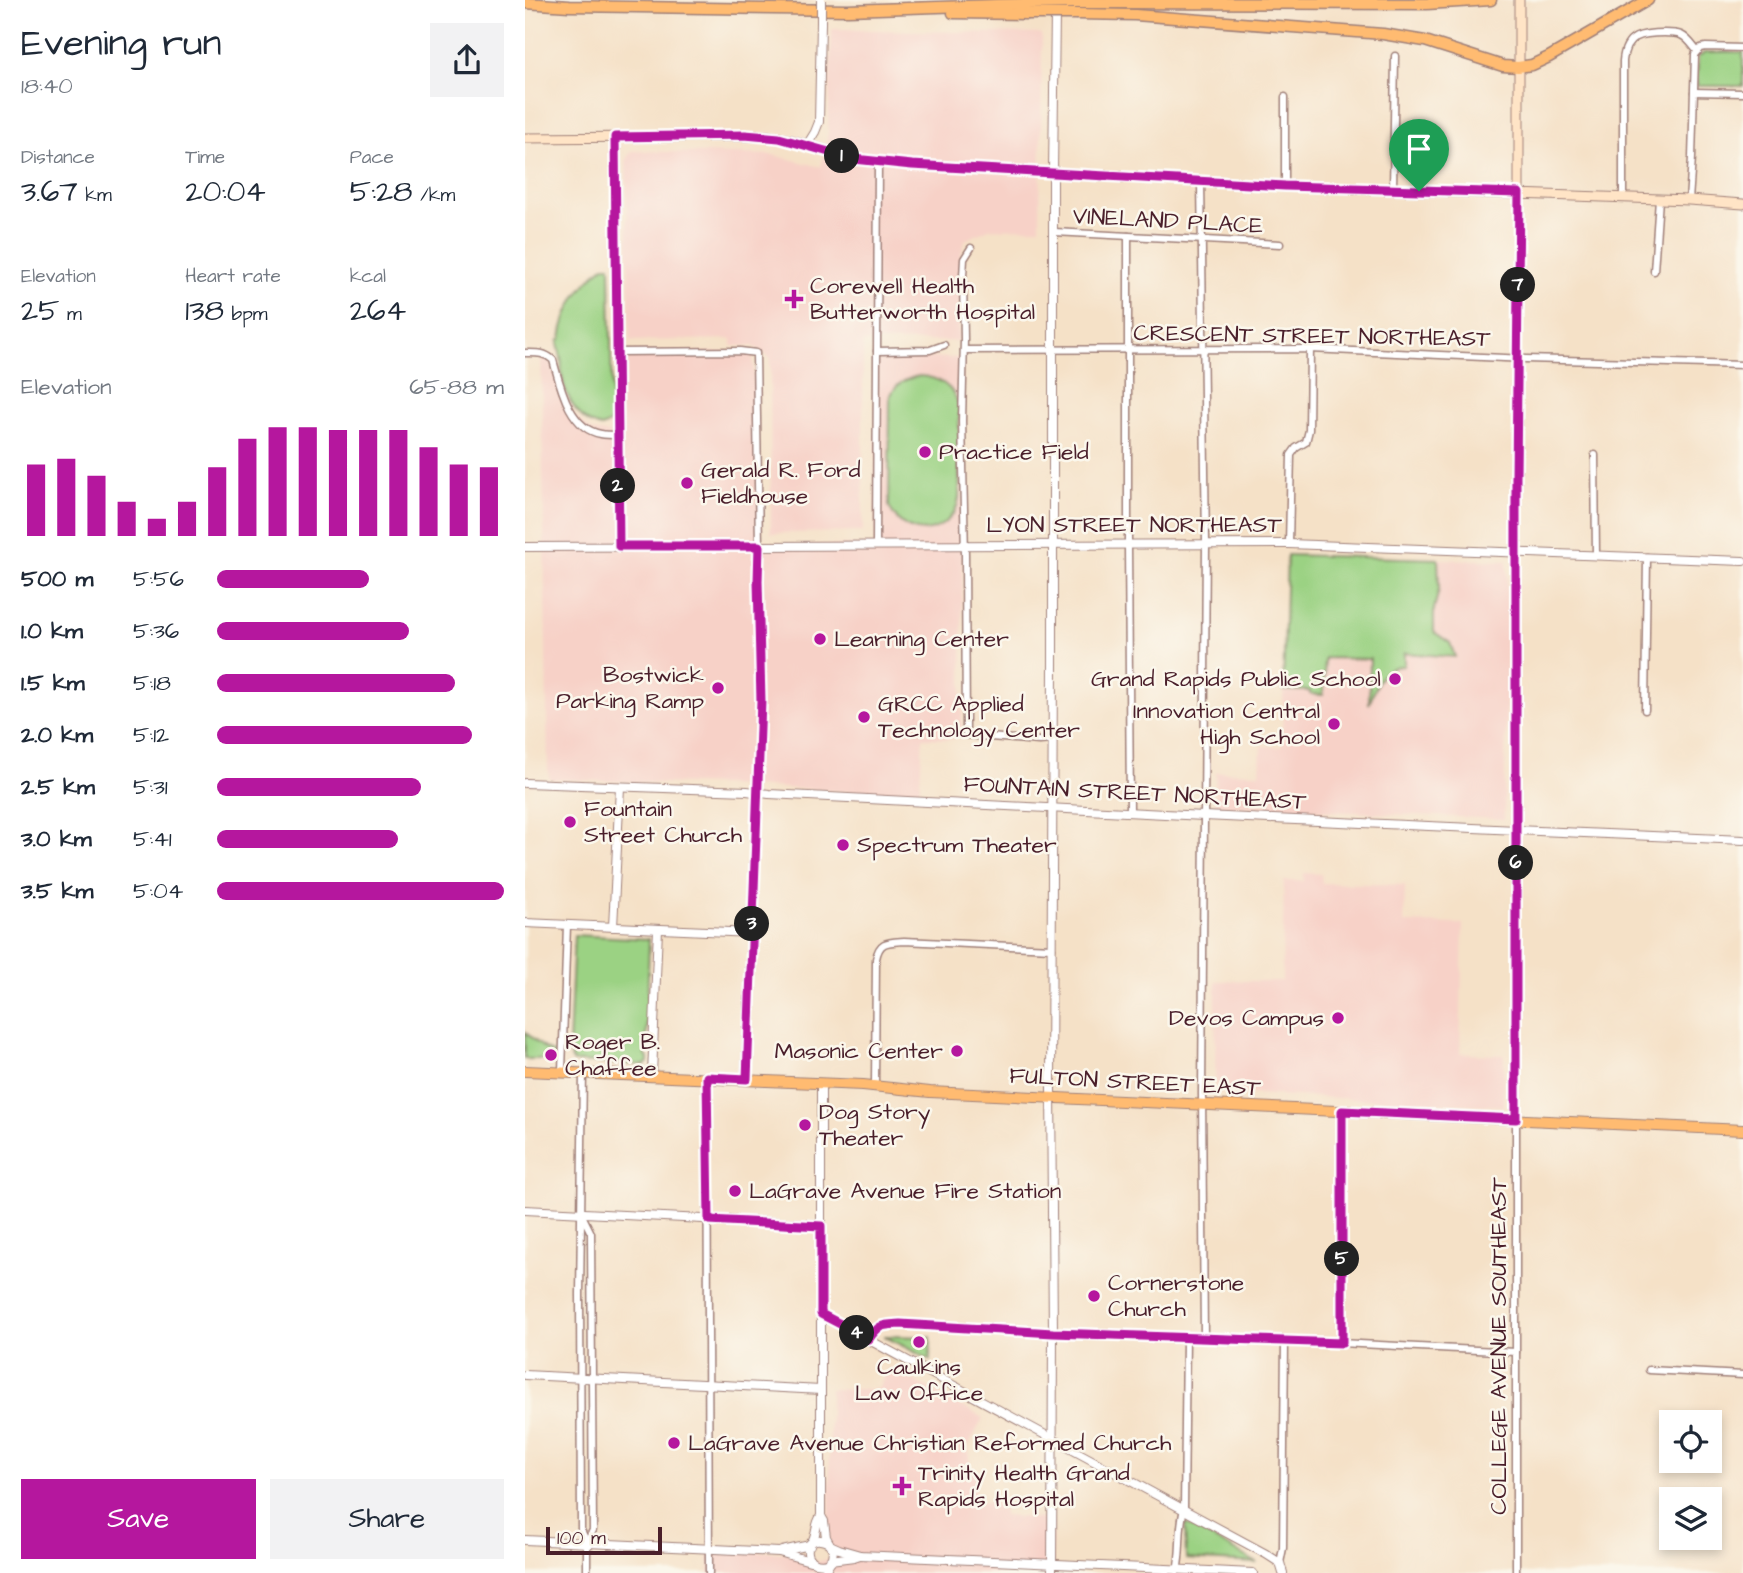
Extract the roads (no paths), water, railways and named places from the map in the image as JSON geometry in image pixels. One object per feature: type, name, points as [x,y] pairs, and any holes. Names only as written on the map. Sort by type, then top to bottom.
[{"type":"highway","points":[[525,4],[848,10],[1427,4],[1491,0]]},
{"type":"highway","points":[[1078,9],[1383,33],[1425,41],[1503,66],[1518,67],[1532,65],[1549,57],[1648,0]]},
{"type":"main road","points":[[1519,0],[1519,193]]},
{"type":"main road","points":[[525,138],[745,135],[779,138],[854,159],[912,165],[1285,186],[1519,193],[1743,204]]},
{"type":"main road","name":"FULTON STREET EAST","points":[[525,1071],[707,1077],[1051,1098],[1743,1129]]},
{"type":"street","points":[[807,145],[819,122],[821,0]]},
{"type":"street","points":[[1052,1569],[1055,0]]},
{"type":"street","points":[[1623,198],[1623,61],[1626,44],[1650,33],[1676,33],[1687,39],[1697,51]]},
{"type":"street","points":[[1689,200],[1695,55],[1706,47],[1743,48]]},
{"type":"street","points":[[1393,190],[1395,56]]},
{"type":"street","points":[[1694,92],[1743,93]]},
{"type":"street","points":[[1285,97],[1285,186]]},
{"type":"street","points":[[615,137],[619,546]]},
{"type":"street","points":[[876,545],[878,161]]},
{"type":"street","points":[[1201,181],[1206,543],[1204,1338]]},
{"type":"street","points":[[1516,1119],[1519,193]]},
{"type":"street","points":[[1654,271],[1659,199]]},
{"type":"street","name":"VINELAND PLACE","points":[[1054,232],[1280,244]]},
{"type":"street","points":[[1128,236],[1130,812]]},
{"type":"street","points":[[971,248],[964,259],[965,736],[1053,740]]},
{"type":"street","points":[[877,351],[930,350],[944,345]]},
{"type":"street","points":[[1289,544],[1291,455],[1306,442],[1309,430],[1310,349]]},
{"type":"street","name":"CRESCENT STREET NORTHEAST","points":[[964,350],[1310,349],[1517,359],[1743,365]]},
{"type":"street","points":[[617,352],[756,353],[761,701],[747,1079]]},
{"type":"street","points":[[525,353],[541,353],[553,360],[564,401],[585,426],[602,435],[618,435]]},
{"type":"street","points":[[1595,456],[1596,555]]},
{"type":"street","name":"LYON STREET NORTHEAST","points":[[525,547],[1206,543],[1743,561]]},
{"type":"street","points":[[1645,710],[1647,558]]},
{"type":"street","name":"FOUNTAIN STREET NORTHEAST","points":[[525,783],[1743,840]]},
{"type":"street","points":[[613,927],[620,787]]},
{"type":"street","points":[[525,923],[752,933]]},
{"type":"street","points":[[562,1071],[567,925]]},
{"type":"street","points":[[652,1075],[658,929]]},
{"type":"street","points":[[875,1086],[877,950],[881,945],[904,940],[1052,948]]},
{"type":"street","points":[[583,1072],[580,1530],[587,1543]]},
{"type":"street","points":[[707,1077],[709,1573]]},
{"type":"street","points":[[821,1083],[821,1516],[833,1553],[824,1573]]},
{"type":"street","points":[[1342,1111],[1342,1343]]},
{"type":"street","name":"COLLEGE AVENUE SOUTHEAST","points":[[1516,1119],[1516,1573]]},
{"type":"street","points":[[525,1210],[821,1226]]},
{"type":"street","points":[[582,1213],[591,1233],[593,1531],[587,1543],[587,1573]]},
{"type":"street","points":[[821,1314],[1280,1563]]},
{"type":"street","points":[[869,1339],[881,1325],[900,1324],[1516,1352]]},
{"type":"street","points":[[1177,1572],[1184,1509],[1186,1338]]},
{"type":"street","points":[[1283,1573],[1280,1563],[1283,1548],[1285,1341]]},
{"type":"street","points":[[1649,1370],[1743,1375]]},
{"type":"street","points":[[525,1375],[821,1390]]},
{"type":"street","points":[[815,1573],[807,1552],[821,1516]]},
{"type":"street","points":[[525,1540],[779,1552],[822,1566],[830,1561],[860,1555]]},
{"type":"street","points":[[779,1552],[819,1540],[860,1555],[1052,1569],[1252,1573]]},
{"type":"place","name":"Corewell Health Butterworth Hospital","points":[[794,299]]},
{"type":"place","name":"Practice Field","points":[[925,452]]},
{"type":"place","name":"Gerald R. Ford Fieldhouse","points":[[687,483]]},
{"type":"place","name":"Learning Center","points":[[820,639]]},
{"type":"place","name":"Grand Rapids Public School","points":[[1395,679]]},
{"type":"place","name":"Bostwick Parking Ramp","points":[[718,688]]},
{"type":"place","name":"GRCC Applied Technology Center","points":[[864,717]]},
{"type":"place","name":"Innovation Central High School","points":[[1334,724]]},
{"type":"place","name":"Fountain Street Church","points":[[570,822]]},
{"type":"place","name":"Spectrum Theater","points":[[843,845]]},
{"type":"place","name":"Devos Campus","points":[[1338,1018]]},
{"type":"place","name":"Masonic Center","points":[[957,1051]]},
{"type":"place","name":"Roger B. Chaffee","points":[[551,1055]]},
{"type":"place","name":"Dog Story Theater","points":[[805,1125]]},
{"type":"place","name":"LaGrave Avenue Fire Station","points":[[735,1191]]},
{"type":"place","name":"Cornerstone Church","points":[[1094,1296]]},
{"type":"place","name":"Caulkins Law Office","points":[[919,1342]]},
{"type":"place","name":"LaGrave Avenue Christian Reformed Church","points":[[674,1443]]},
{"type":"place","name":"Trinity Health Grand Rapids Hospital","points":[[902,1486]]}]
